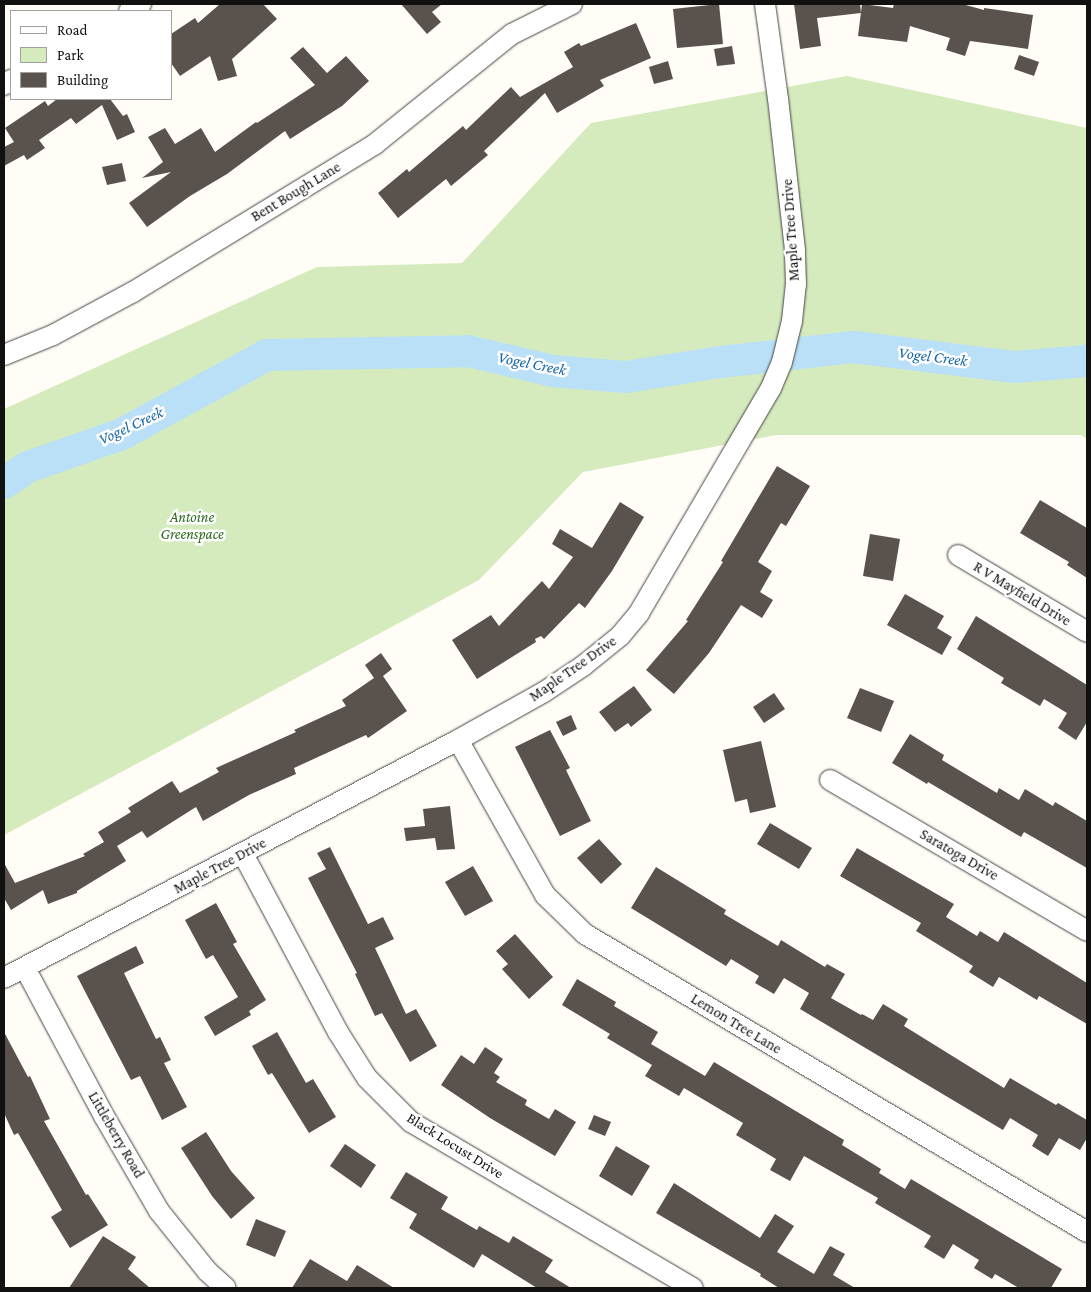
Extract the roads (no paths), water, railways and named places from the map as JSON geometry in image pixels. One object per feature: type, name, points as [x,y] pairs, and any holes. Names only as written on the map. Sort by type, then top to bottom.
[{"type":"street","name":"Bent Bough Lane","points":[[4,355],[53,335],[133,292],[375,144],[512,34],[572,4]]},
{"type":"street","name":"Maple Tree Drive","points":[[4,978],[458,740],[544,692],[583,666],[620,636],[644,605],[756,417],[782,362],[792,320],[796,284],[795,250],[778,98],[765,4]]},
{"type":"street","name":"R V Mayfield Drive","points":[[958,555],[1087,632]]},
{"type":"street","name":"Lemon Tree Lane","points":[[458,740],[545,895],[585,934],[1087,1232]]},
{"type":"street","name":"Saratoga Drive","points":[[830,780],[1087,931]]},
{"type":"street","name":"Black Locust Drive","points":[[243,854],[338,1032],[367,1078],[411,1122],[693,1288]]},
{"type":"street","name":"Littleberry Road","points":[[25,968],[104,1116],[159,1211],[207,1271],[226,1288]]},
{"type":"waterway","name":"Vogel Creek","points":[[4,483],[28,467],[122,434],[267,355],[468,351],[553,371],[626,377],[720,362],[854,347],[1015,367],[1087,361]]},
{"type":"park label","name":"Antoine Greenspace","points":[[192,526]]}]
